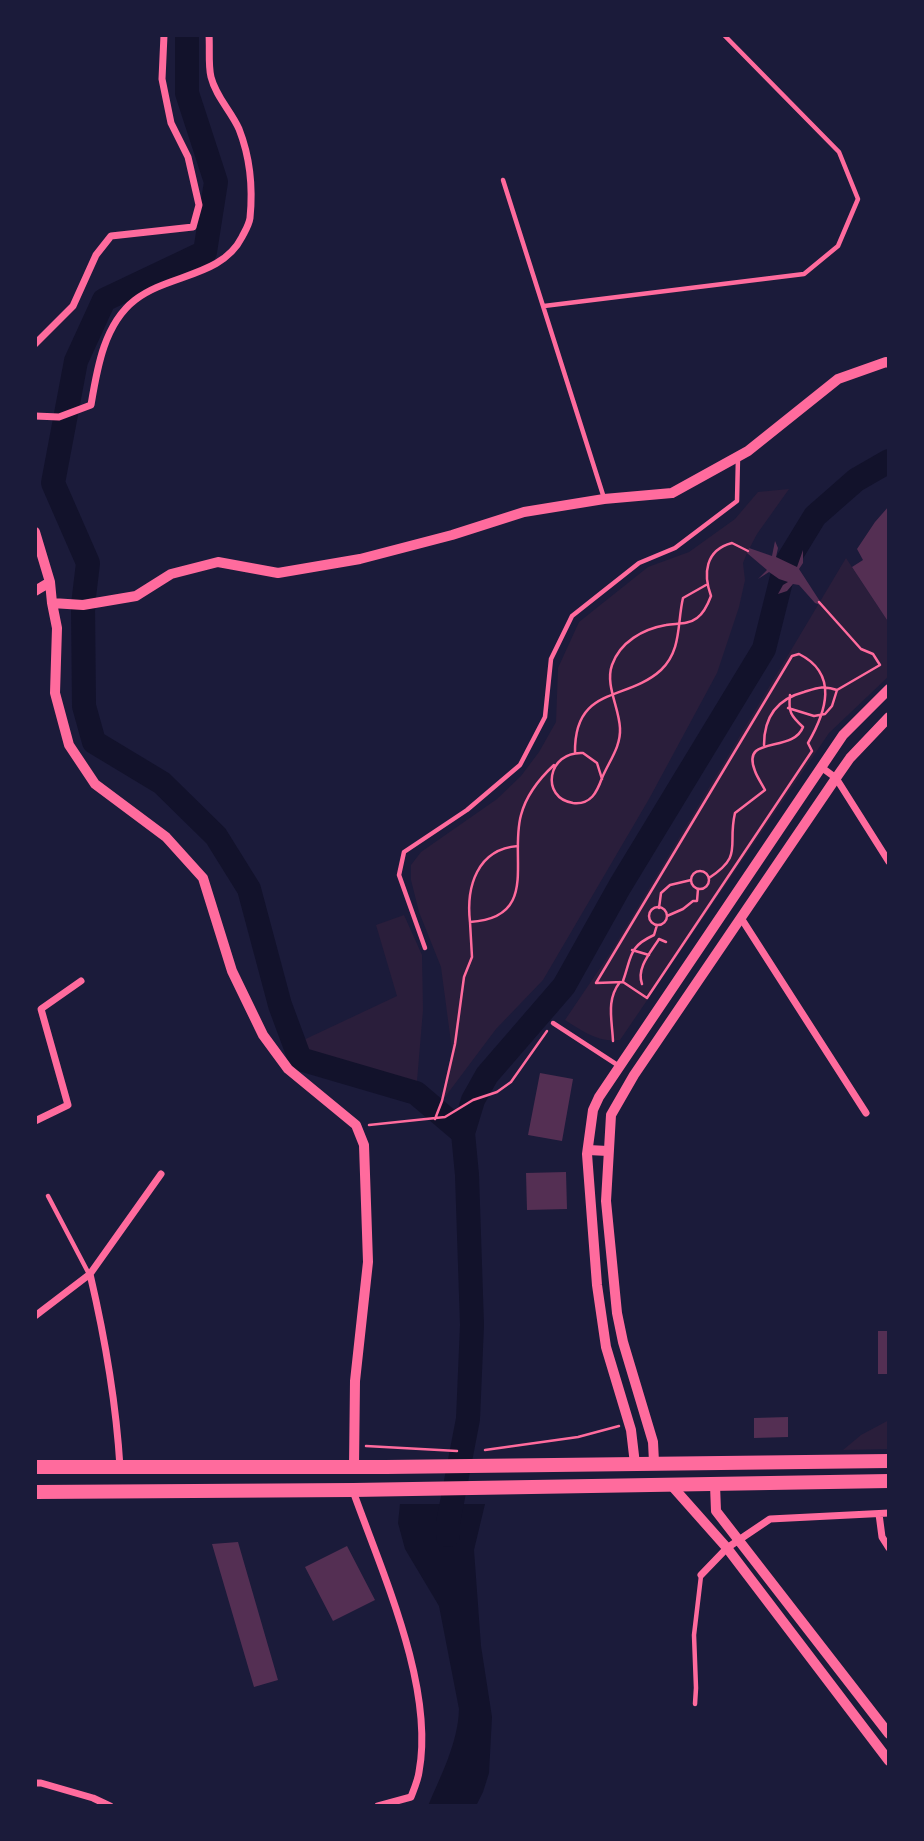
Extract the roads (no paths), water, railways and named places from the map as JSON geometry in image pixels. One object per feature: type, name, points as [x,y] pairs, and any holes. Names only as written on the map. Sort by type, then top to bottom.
[{"type":"highway","points":[[35,1468],[889,1461]]},
{"type":"highway","points":[[39,1492],[672,1486],[889,1481]]},
{"type":"main road","points":[[635,1464],[629,1424],[606,1347],[597,1285],[588,1150],[593,1110],[599,1097],[821,767],[843,736],[889,689]]},
{"type":"main road","points":[[654,1462],[653,1442],[617,1313],[606,1201],[611,1115],[634,1075],[836,778],[850,758],[889,717]]},
{"type":"street","points":[[35,344],[73,306],[96,255],[111,236],[193,227],[199,205],[188,157],[171,123],[162,79],[164,35]]},
{"type":"street","points":[[35,416],[59,417],[91,405],[98,360],[115,323],[134,300],[164,283],[210,268],[236,249],[250,221],[251,178],[238,128],[222,103],[211,78],[209,35]]},
{"type":"street","points":[[51,603],[83,605],[136,596],[171,574],[219,562],[278,573],[360,559],[452,535],[524,512],[604,499],[672,493],[738,457],[838,379],[889,363]]},
{"type":"street","points":[[35,532],[50,582],[51,603],[57,628],[55,693],[69,745],[95,784],[166,837],[203,878],[232,971],[263,1035],[288,1069],[356,1125],[365,1145],[368,1262],[355,1381],[354,1466]]},
{"type":"street","points":[[35,591],[50,582]]},
{"type":"street","points":[[821,767],[836,778],[889,862]]},
{"type":"street","points":[[741,918],[866,1113]]},
{"type":"street","points":[[35,1121],[68,1105],[41,1009],[81,981]]},
{"type":"street","points":[[620,1067],[634,1075]]},
{"type":"street","points":[[588,1150],[608,1151]]},
{"type":"street","points":[[35,1316],[90,1274],[162,1174]]},
{"type":"street","points":[[90,1274],[117,1414],[120,1466]]},
{"type":"street","points":[[715,1485],[716,1511],[889,1734]]},
{"type":"street","points":[[672,1486],[727,1548],[889,1761]]},
{"type":"street","points":[[352,1490],[403,1629],[419,1692],[421,1758],[411,1797],[378,1806]]},
{"type":"street","points":[[701,1575],[727,1548],[770,1519],[889,1513]]},
{"type":"street","points":[[879,1514],[882,1537],[889,1548]]},
{"type":"street","points":[[35,1783],[93,1798],[110,1806]]},
{"type":"lane","points":[[544,306],[804,274],[838,246],[858,199],[839,152],[724,35]]},
{"type":"lane","points":[[503,180],[604,499]]},
{"type":"lane","points":[[425,948],[399,875],[404,852],[467,810],[520,765],[545,717],[551,659],[572,616],[639,563],[675,548],[737,501],[738,457]]},
{"type":"lane","points":[[553,1023],[620,1067]]},
{"type":"lane","points":[[48,1196],[90,1274]]},
{"type":"lane","points":[[695,1704],[694,1635],[701,1575]]},
{"type":"waterway","points":[[187,35],[187,93],[216,182],[205,252],[104,300],[76,361],[53,483],[88,563],[83,605],[84,706],[94,742],[162,783],[216,836],[249,889],[280,1005],[300,1059],[416,1093],[463,1133]]},
{"type":"waterway","points":[[448,1535],[468,1419],[472,1325],[463,1133],[473,1100],[487,1075],[564,986],[620,886],[764,649],[785,565],[815,516],[856,480],[889,461]]}]
